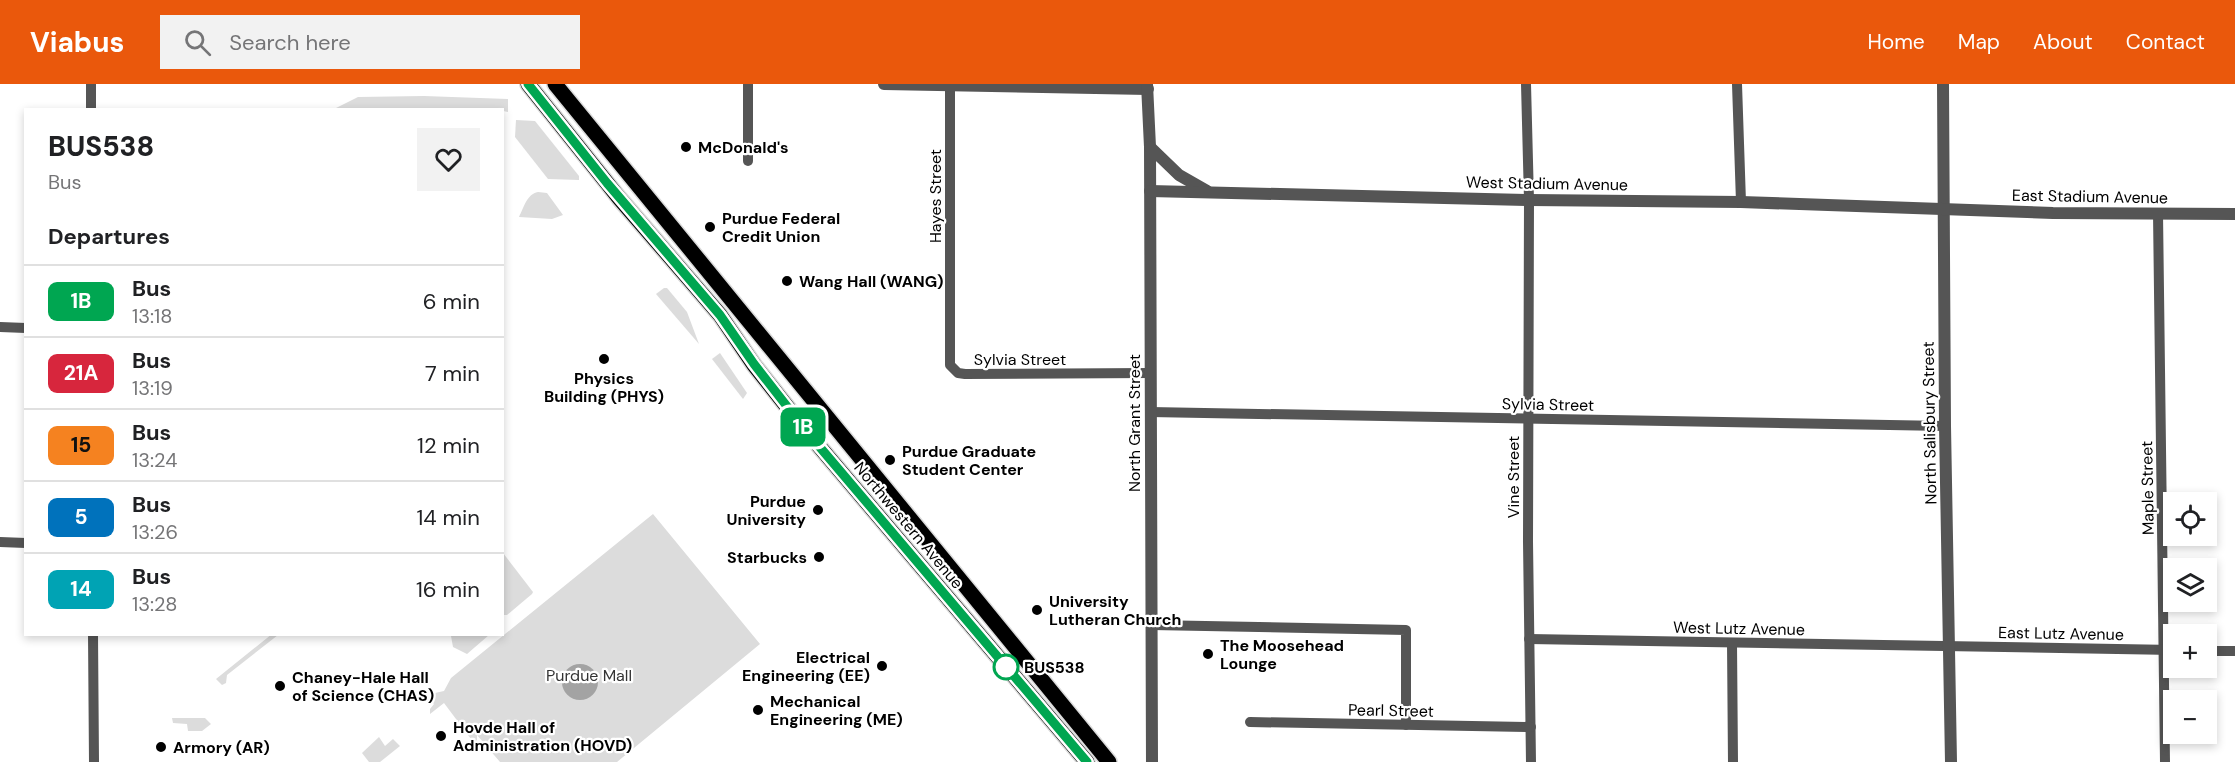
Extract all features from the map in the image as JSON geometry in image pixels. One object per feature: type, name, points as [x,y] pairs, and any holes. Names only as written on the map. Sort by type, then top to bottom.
[{"type":"main road","name":"Northwestern Avenue","points":[[528,84],[612,189],[720,315],[754,364],[807,432],[1087,762]]},
{"type":"main road","name":"Northwestern Avenue","points":[[555,84],[1109,762]]},
{"type":"street","points":[[91,84],[91,108]]},
{"type":"street","points":[[748,84],[748,161]]},
{"type":"street","points":[[884,84],[1147,87]]},
{"type":"street","name":"Vine Street","points":[[1526,84],[1529,200],[1531,762]]},
{"type":"street","points":[[1737,84],[1741,202]]},
{"type":"street","name":"North Salisbury Street","points":[[1943,84],[1945,426],[1951,762]]},
{"type":"street","name":"Hayes Street","points":[[950,85],[950,309]]},
{"type":"street","name":"North Grant Street","points":[[1147,87],[1150,147],[1152,762]]},
{"type":"street","points":[[1150,147],[1179,175],[1211,192]]},
{"type":"street","name":"West Stadium Avenue","points":[[1150,191],[1529,200],[1741,202],[1944,210]]},
{"type":"street","name":"East Stadium Avenue","points":[[1944,210],[2235,214]]},
{"type":"street","name":"Maple Street","points":[[2158,213],[2168,624]]},
{"type":"street","name":"Sylvia Street","points":[[950,309],[949,361],[958,373],[1150,373]]},
{"type":"street","points":[[0,327],[24,328]]},
{"type":"street","name":"Sylvia Street","points":[[1150,412],[1945,426]]},
{"type":"street","points":[[0,542],[24,543]]},
{"type":"street","points":[[1152,625],[1406,630],[1406,725]]},
{"type":"street","points":[[93,636],[94,762]]},
{"type":"street","name":"West Lutz Avenue","points":[[1529,639],[1949,646]]},
{"type":"street","points":[[1732,643],[1733,762]]},
{"type":"street","name":"East Lutz Avenue","points":[[1949,646],[2163,650]]},
{"type":"street","points":[[2217,651],[2235,651]]},
{"type":"street","name":"Maple Street","points":[[2165,762],[2168,678]]},
{"type":"street","name":"Pearl Street","points":[[1250,722],[1531,727]]},
{"type":"green space","points":[[424,96],[508,99],[508,112],[504,111],[504,108],[336,108],[358,97]]},
{"type":"green space","points":[[516,120],[535,121],[579,176],[579,180],[548,179],[515,137]]},
{"type":"green space","points":[[538,192],[547,193],[563,215],[552,219],[519,217],[528,198]]},
{"type":"green space","points":[[667,288],[687,312],[699,344],[656,294]]},
{"type":"green space","points":[[720,353],[747,393],[743,399],[712,359]]},
{"type":"green space","name":"Purdue Mall","points":[[653,514],[760,644],[617,762],[500,762],[477,735],[474,743],[444,703],[430,714],[430,709],[434,704],[431,701],[432,696],[444,691],[451,678]]},
{"type":"green space","points":[[504,554],[533,592],[507,615],[504,615]]},
{"type":"green space","points":[[270,636],[277,636],[227,675],[226,683],[222,685],[216,679]]},
{"type":"green space","points":[[451,636],[488,636],[467,654],[453,647]]},
{"type":"green space","points":[[172,718],[205,718],[211,724],[202,731],[188,731],[187,724],[173,723]]},
{"type":"green space","points":[[379,737],[385,746],[393,739],[400,746],[380,762],[369,762],[362,753]]},
{"type":"shaded area","points":[[580,664],[593,669],[598,682],[593,695],[580,700],[567,695],[562,682],[567,669]]},
{"type":"bus line","name":"1B","points":[[528,84],[619,198],[720,315],[754,364],[807,432],[1087,762]]},
{"type":"place","name":"McDonald's","points":[[686,147]]},
{"type":"place","name":"Purdue Federal Credit Union","points":[[710,227]]},
{"type":"place","name":"Wang Hall (WANG)","points":[[787,281]]},
{"type":"place","name":"Physics Building (PHYS)","points":[[604,359]]},
{"type":"place","name":"Purdue Graduate Student Center","points":[[890,460]]},
{"type":"place","name":"Purdue University","points":[[818,510]]},
{"type":"place","name":"Starbucks","points":[[819,557]]},
{"type":"place","name":"University Lutheran Church","points":[[1037,610]]},
{"type":"place","name":"The Moosehead Lounge","points":[[1208,654]]},
{"type":"place","name":"Electrical Engineering (EE)","points":[[882,666]]},
{"type":"place","name":"BUS538","points":[[1006,667]]},
{"type":"place","name":"Chaney-Hale Hall of Science (CHAS)","points":[[280,686]]},
{"type":"place","name":"Mechanical Engineering (ME)","points":[[758,710]]},
{"type":"place","name":"Hovde Hall of Administration (HOVD)","points":[[441,736]]},
{"type":"place","name":"Armory (AR)","points":[[161,747]]}]
